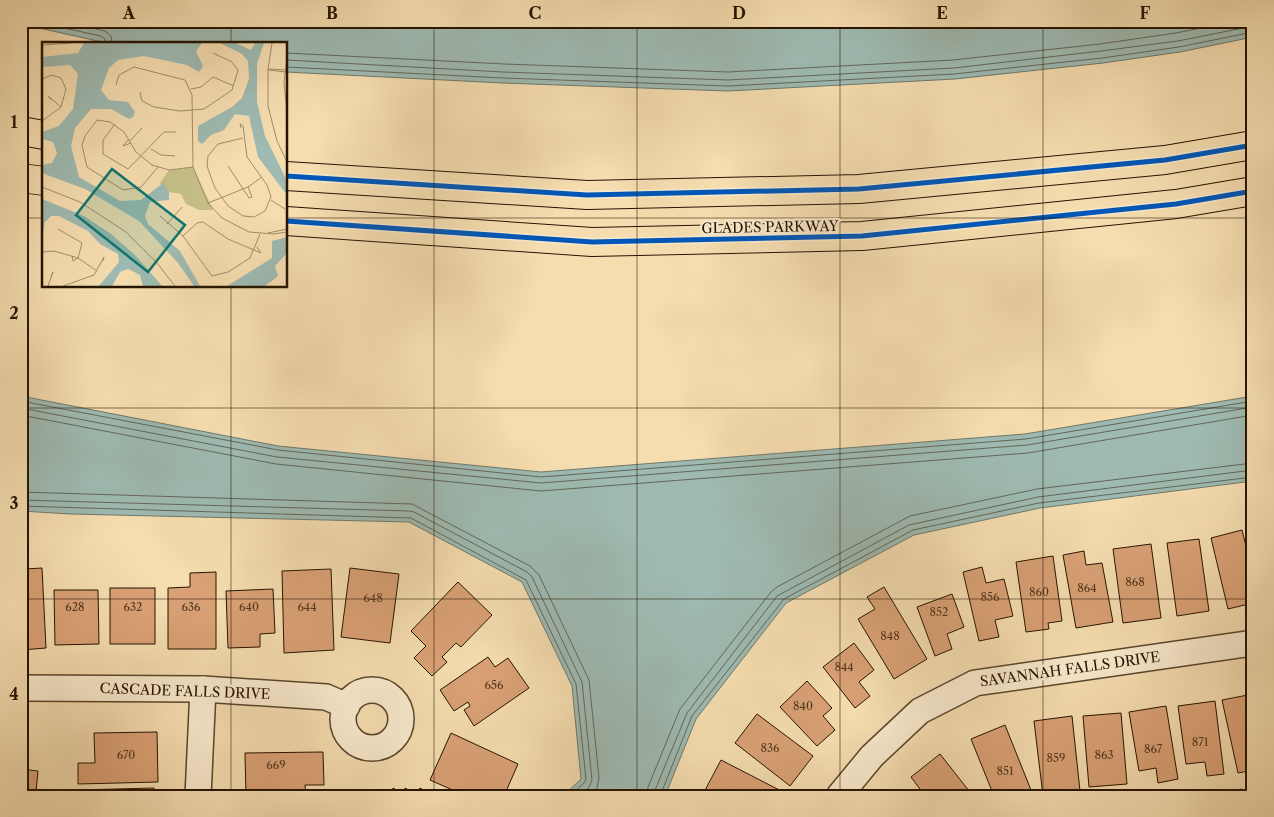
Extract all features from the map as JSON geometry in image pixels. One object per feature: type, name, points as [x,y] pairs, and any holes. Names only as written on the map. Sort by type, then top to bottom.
[{"type":"main road","points":[[21,131],[42,135]]},
{"type":"main road","points":[[288,176],[587,195],[859,190],[1165,160],[1253,145]]},
{"type":"main road","points":[[21,178],[42,181]]},
{"type":"main road","name":"GLADES PARKWAY","points":[[288,221],[592,242],[862,236],[1176,204],[1253,191]]},
{"type":"street","name":"SAVANNAH FALLS DRIVE","points":[[839,796],[872,756],[920,711],[975,682],[1253,643]]},
{"type":"street","name":"CASCADE FALLS DRIVE","points":[[21,688],[203,689],[326,696],[347,706]]},
{"type":"street","points":[[198,796],[203,689]]},
{"type":"water","points":[[21,21],[1253,21],[1253,37],[1180,52],[1103,63],[955,79],[728,91],[503,83],[288,72],[288,42],[102,42],[21,24]]},
{"type":"water","points":[[21,396],[278,446],[541,472],[1025,434],[1253,396],[1253,481],[1040,508],[914,535],[786,603],[696,719],[665,796],[563,796],[581,779],[572,686],[522,582],[409,522],[71,514],[21,511]]},
{"type":"building","points":[[1242,530],[1253,575],[1253,603],[1228,609],[1211,538]]},
{"type":"building","points":[[1199,539],[1209,611],[1177,616],[1167,543]]},
{"type":"building","points":[[1151,544],[1161,618],[1123,623],[1113,549]]},
{"type":"building","points":[[21,551],[24,551],[25,569],[42,568],[46,648],[21,650]]},
{"type":"building","points":[[1084,551],[1086,565],[1102,563],[1113,622],[1076,628],[1063,555]]},
{"type":"building","points":[[1053,556],[1062,621],[1048,623],[1049,629],[1026,632],[1016,562]]},
{"type":"building","points":[[982,567],[986,583],[1004,579],[1013,616],[995,620],[999,637],[979,641],[963,572]]},
{"type":"building","points":[[350,568],[399,574],[390,643],[341,637]]},
{"type":"building","points":[[331,569],[334,650],[284,653],[282,571]]},
{"type":"building","points":[[216,572],[216,649],[168,649],[168,588],[190,587],[190,573]]},
{"type":"building","points":[[458,582],[492,615],[461,647],[456,643],[442,657],[447,662],[432,676],[414,658],[426,646],[411,631]]},
{"type":"building","points":[[884,587],[927,659],[894,679],[858,619],[875,609],[867,597]]},
{"type":"building","points":[[110,588],[155,588],[155,644],[110,644]]},
{"type":"building","points":[[273,589],[275,633],[260,634],[260,647],[228,648],[226,591]]},
{"type":"building","points":[[54,590],[98,590],[99,644],[55,645]]},
{"type":"building","points":[[952,594],[964,627],[947,634],[952,649],[935,656],[917,607]]},
{"type":"building","points":[[854,643],[874,670],[859,682],[870,696],[855,708],[823,667]]},
{"type":"building","points":[[488,657],[495,667],[508,658],[529,688],[474,726],[464,710],[470,706],[468,702],[454,711],[440,690]]},
{"type":"building","points":[[807,681],[832,708],[823,716],[835,730],[817,746],[780,707]]},
{"type":"building","points":[[1253,694],[1253,770],[1238,773],[1222,700]]},
{"type":"building","points":[[1215,701],[1224,774],[1207,776],[1205,762],[1186,764],[1178,706]]},
{"type":"building","points":[[1166,706],[1178,779],[1158,783],[1156,768],[1139,771],[1129,712]]},
{"type":"building","points":[[1121,713],[1127,784],[1089,787],[1083,716]]},
{"type":"building","points":[[757,714],[813,756],[790,786],[735,743]]},
{"type":"building","points":[[1072,716],[1080,791],[1043,796],[1034,721]]},
{"type":"building","points":[[1005,725],[1033,795],[1031,796],[994,796],[971,739]]},
{"type":"building","points":[[157,732],[158,782],[78,784],[78,763],[95,763],[94,733]]},
{"type":"building","points":[[451,733],[518,764],[504,796],[466,796],[430,780]]},
{"type":"building","points":[[21,739],[26,739],[22,769],[38,771],[36,792],[21,790]]},
{"type":"building","points":[[323,752],[324,785],[305,785],[306,796],[246,796],[245,753]]},
{"type":"building","points":[[940,754],[973,796],[925,796],[911,777]]},
{"type":"building","points":[[721,760],[789,795],[707,796],[703,794]]},
{"type":"building","points":[[154,788],[154,796],[77,796],[77,790]]},
{"type":"building","points":[[394,788],[397,794],[406,788],[410,794],[421,788],[426,796],[381,796]]},
{"type":"building","points":[[1242,789],[1244,796],[1212,796]]},
{"type":"cycle path","points":[[288,176],[587,195],[859,189],[1165,160],[1253,145]]},
{"type":"cycle path","points":[[288,221],[592,242],[862,236],[1176,204],[1253,191]]}]
